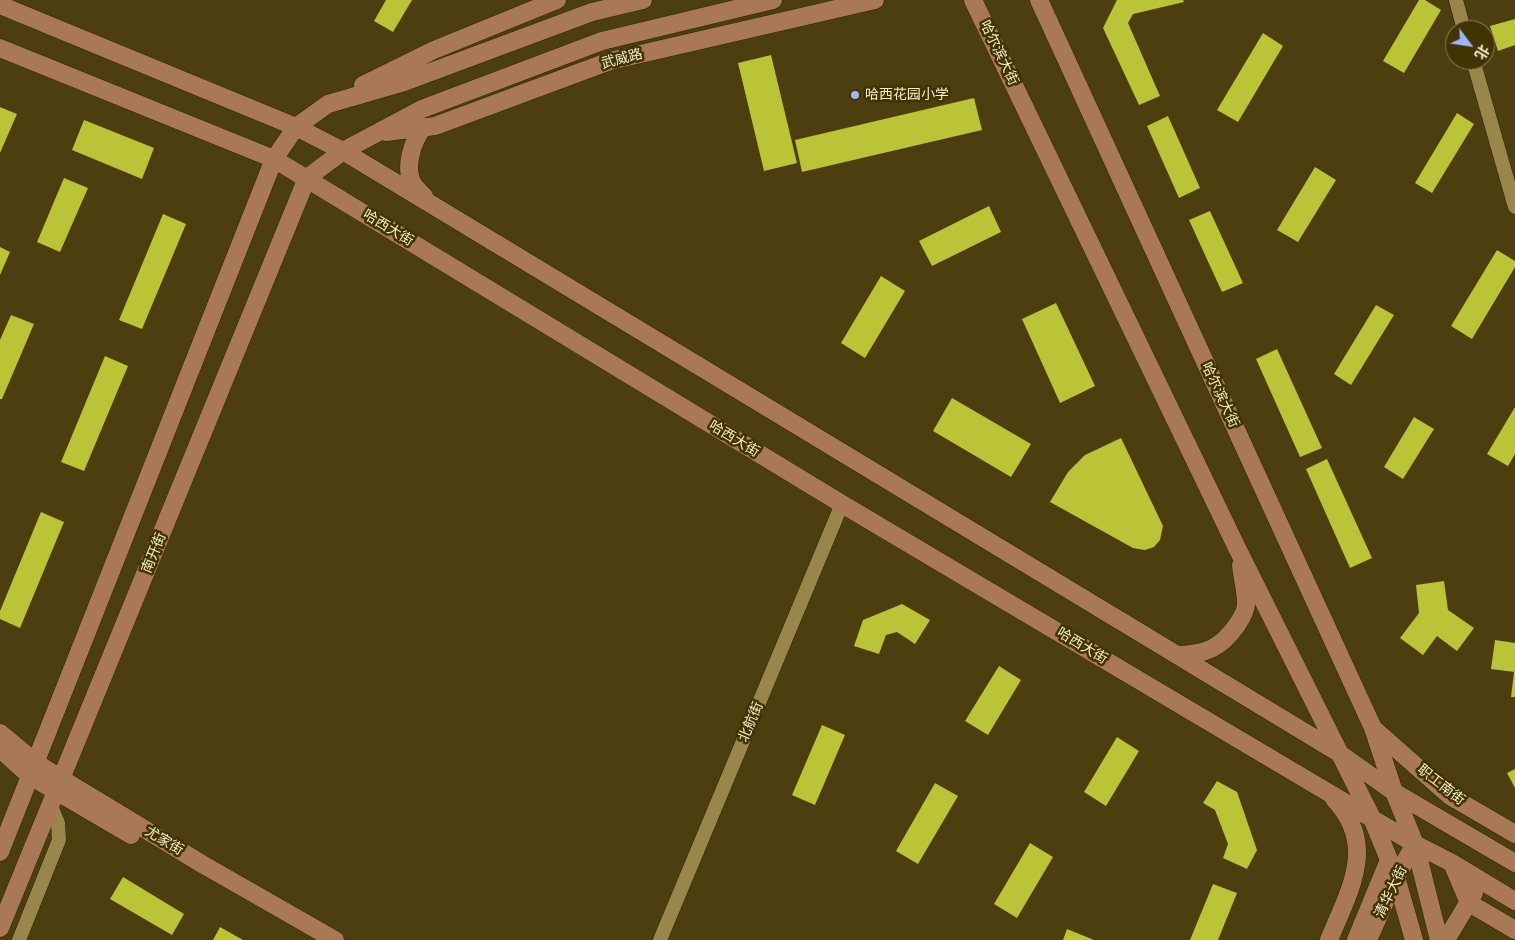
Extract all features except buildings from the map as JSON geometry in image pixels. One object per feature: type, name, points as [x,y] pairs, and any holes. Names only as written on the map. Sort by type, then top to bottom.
[{"type":"main road","points":[[0,852],[274,159],[296,127],[328,104],[434,50],[557,0]]},
{"type":"main road","points":[[328,104],[404,82],[592,12],[643,0]]},
{"type":"main road","name":"武威路","points":[[307,178],[343,151],[422,109],[602,41],[773,0]]},
{"type":"main road","name":"武威路","points":[[374,134],[435,126],[610,61],[875,0]]},
{"type":"main road","name":"哈尔滨大街","points":[[973,0],[1239,552],[1372,818],[1396,877],[1414,940]]},
{"type":"main road","name":"哈尔滨大街","points":[[1039,0],[1373,728],[1394,792],[1415,844],[1439,940]]},
{"type":"main road","points":[[0,5],[296,127],[343,151],[1178,654],[1339,753],[1394,792]]},
{"type":"main road","name":"哈西大街","points":[[0,48],[274,159],[842,504],[1415,844],[1452,863]]},
{"type":"main road","points":[[424,127],[417,136],[411,151],[409,166],[413,184],[431,204]]},
{"type":"main road","name":"南开街","points":[[0,928],[307,178]]},
{"type":"main road","points":[[1178,654],[1203,653],[1218,646],[1229,636],[1241,619],[1246,605],[1239,552]]},
{"type":"main road","name":"职工南街","points":[[1373,728],[1450,796],[1515,834]]},
{"type":"main road","name":"尤家街","points":[[0,733],[56,792],[316,940]]},
{"type":"main road","name":"尤家街","points":[[0,749],[33,769]]},
{"type":"main road","points":[[1324,790],[1338,804],[1349,820],[1355,835],[1358,852],[1353,881],[1329,940]]},
{"type":"main road","name":"尤家街","points":[[56,792],[202,864],[335,940]]},
{"type":"main road","name":"职工南街","points":[[1394,792],[1515,863]]},
{"type":"main road","name":"清华大街","points":[[1368,940],[1396,877],[1415,844]]},
{"type":"main road","name":"清华大街","points":[[1356,940],[1389,860]]},
{"type":"main road","points":[[1452,863],[1515,901]]},
{"type":"main road","points":[[1452,863],[1469,903],[1515,930]]},
{"type":"main road","points":[[1446,940],[1481,882]]},
{"type":"street","points":[[1456,0],[1461,20]]},
{"type":"street","points":[[1476,70],[1515,207]]},
{"type":"street","name":"北航街","points":[[660,940],[842,504]]},
{"type":"street","points":[[19,940],[59,840],[56,792]]},
{"type":"place","name":"哈西花园小学","points":[[855,95]]}]
